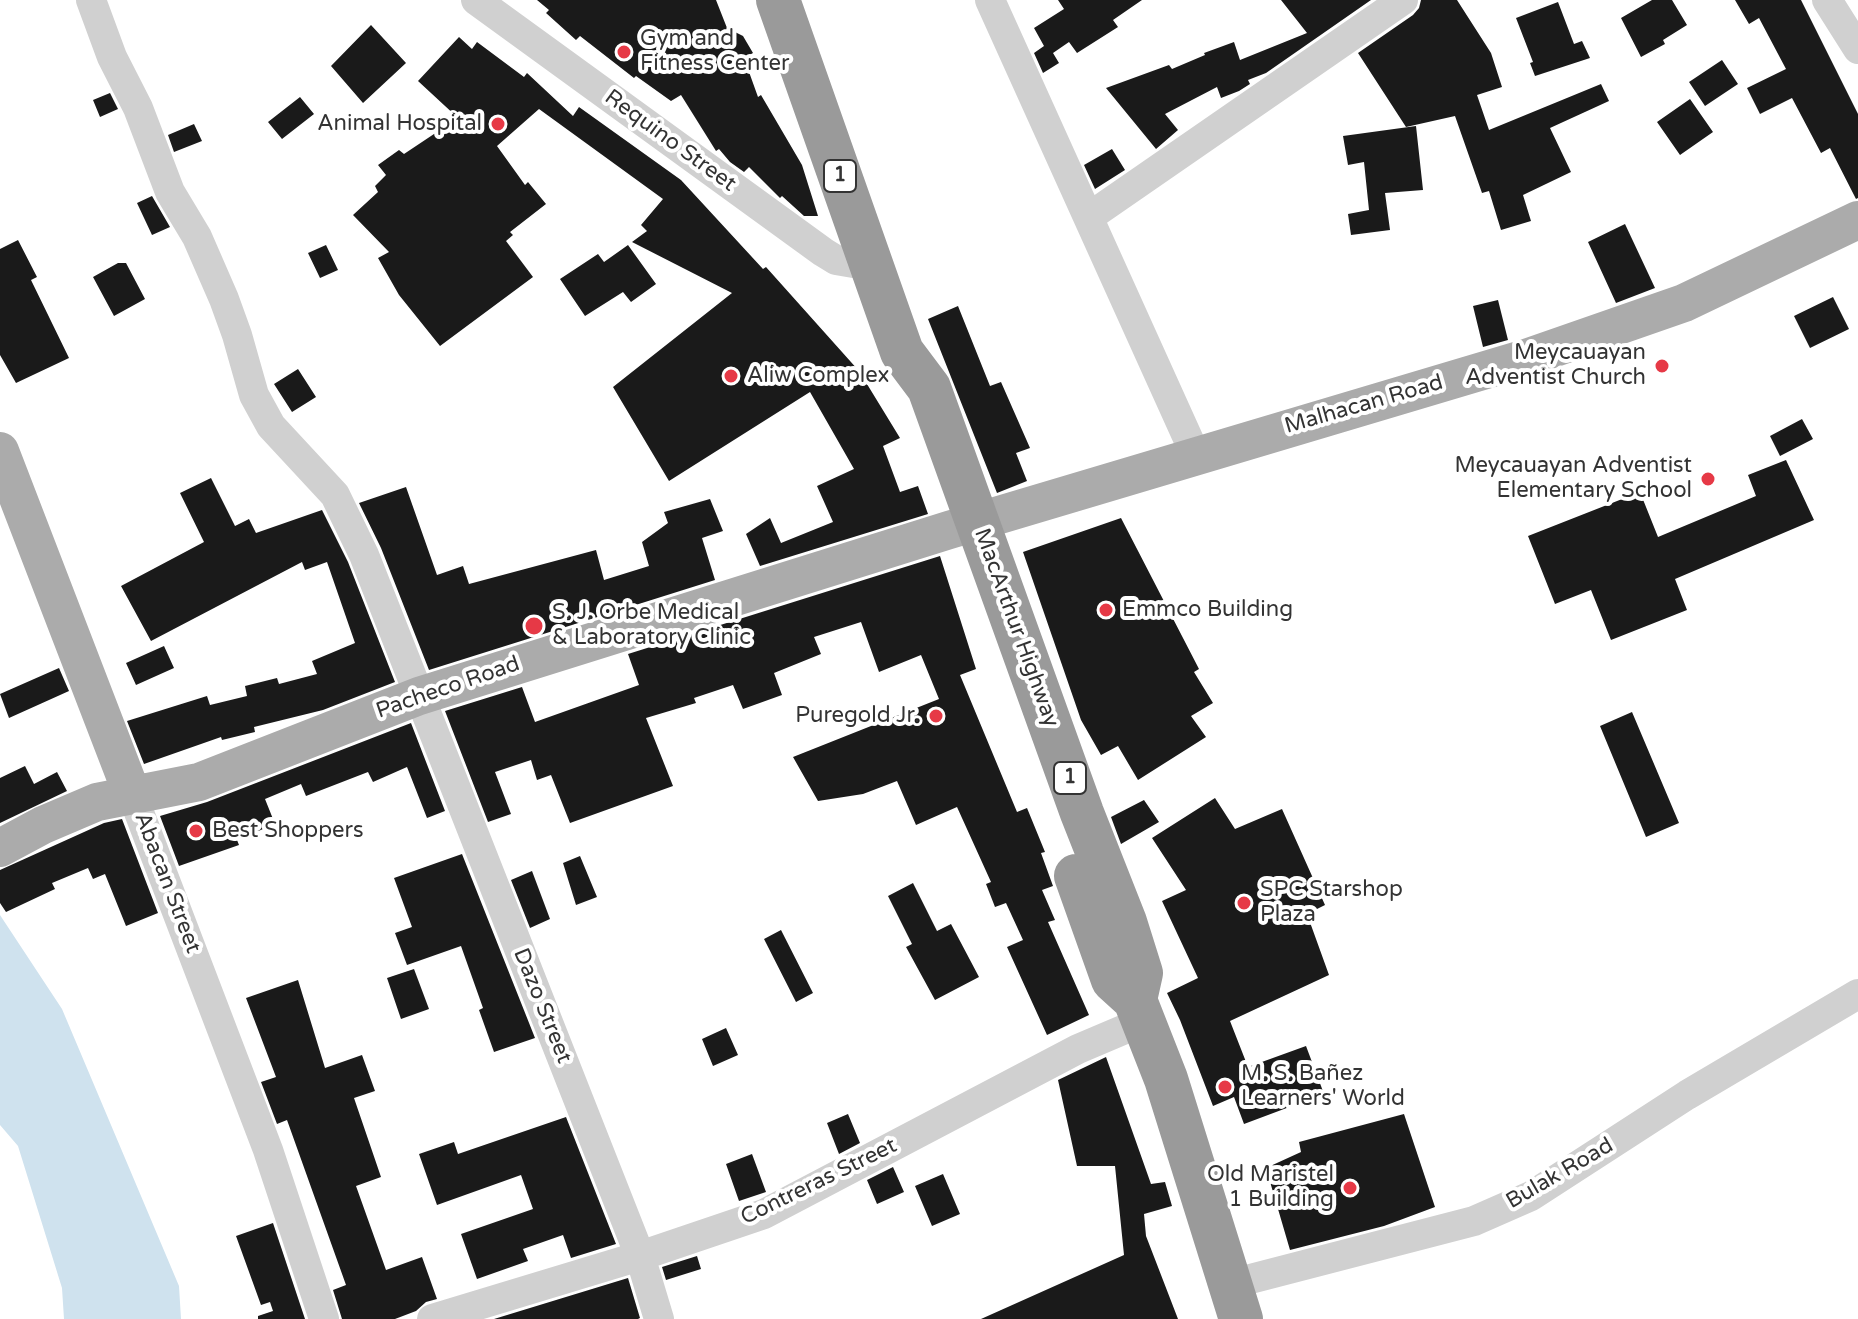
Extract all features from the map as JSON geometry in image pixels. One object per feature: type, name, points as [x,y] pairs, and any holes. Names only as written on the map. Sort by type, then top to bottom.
[{"type":"highway","name":"MacArthur Highway","points":[[778,0],[902,352],[929,388],[964,526],[1113,980],[1140,1010],[1185,1137],[1236,1301]]},
{"type":"main road","name":"Malhacan Road","points":[[964,526],[1526,358],[1684,303],[1858,220]]},
{"type":"main road","name":"Abacan Street","points":[[0,451],[132,794]]},
{"type":"main road","name":"Pacheco Road","points":[[0,848],[85,807],[132,794],[199,782],[419,696],[964,526]]},
{"type":"street","name":"Dazo Street","points":[[91,0],[170,192],[197,237],[224,299],[254,395],[271,426],[335,495],[364,555],[640,1256],[659,1319]]},
{"type":"street","name":"Requino Street","points":[[476,0],[823,252],[836,260],[871,266]]},
{"type":"street","points":[[990,0],[1196,456]]},
{"type":"street","points":[[1089,217],[1403,0]]},
{"type":"street","points":[[1827,0],[1858,49]]},
{"type":"street","name":"Abacan Street","points":[[132,794],[268,1150],[324,1319]]},
{"type":"street","name":"Bulak Road","points":[[1236,1301],[1474,1221],[1531,1196],[1687,1095],[1858,994]]},
{"type":"street","name":"Contreras Street","points":[[432,1319],[640,1256],[764,1214],[1078,1049],[1140,1010]]},
{"type":"water","points":[[0,915],[62,1009],[179,1286],[181,1319],[64,1319],[62,1288],[18,1146],[0,1125]]},
{"type":"building","points":[[537,0],[716,0],[727,28],[743,36],[753,53],[744,58],[758,97],[761,95],[802,165],[818,216],[804,216],[782,196],[780,198],[749,167],[744,172],[719,149],[716,151],[681,95],[671,101],[636,76],[634,78],[580,36],[576,40],[546,13],[549,10]]},
{"type":"building","points":[[1058,0],[1142,0],[1113,20],[1118,27],[1077,53],[1069,42],[1053,53],[1059,63],[1043,73],[1034,53],[1044,46],[1034,28],[1064,9]]},
{"type":"building","points":[[1281,0],[1371,0],[1266,73],[1248,80],[1250,84],[1239,91],[1221,98],[1217,87],[1165,114],[1178,130],[1156,149],[1106,88],[1169,65],[1172,69],[1234,42],[1240,60],[1307,33]]},
{"type":"building","points":[[1421,0],[1457,0],[1491,53],[1502,87],[1477,95],[1489,130],[1601,84],[1609,101],[1550,128],[1571,172],[1523,195],[1531,221],[1501,230],[1489,191],[1482,193],[1455,116],[1406,127],[1358,53],[1413,15]]},
{"type":"building","points":[[1652,0],[1672,0],[1687,25],[1663,40],[1665,44],[1641,57],[1621,18]]},
{"type":"building","points":[[1735,0],[1801,0],[1858,114],[1858,198],[1830,148],[1821,153],[1792,98],[1760,114],[1747,88],[1786,69],[1759,18],[1749,24]]},
{"type":"building","points":[[1558,2],[1574,44],[1582,41],[1590,58],[1535,76],[1530,63],[1533,62],[1516,18]]},
{"type":"building","points":[[371,25],[406,63],[363,103],[331,66]]},
{"type":"building","points":[[459,37],[472,49],[477,42],[524,77],[527,73],[573,116],[579,107],[681,180],[763,269],[766,267],[859,371],[900,438],[883,446],[900,492],[918,486],[928,514],[760,566],[746,534],[770,518],[781,543],[833,522],[817,486],[854,469],[810,392],[669,481],[613,387],[732,293],[632,242],[647,231],[641,225],[663,199],[539,109],[497,146],[525,185],[528,182],[546,204],[510,232],[513,235],[506,241],[533,277],[440,346],[399,295],[378,258],[389,252],[353,215],[378,192],[375,186],[386,175],[378,165],[399,150],[404,154],[458,118],[418,81]]},
{"type":"building","points":[[1722,60],[1738,84],[1705,106],[1689,82]]},
{"type":"building","points":[[110,93],[118,109],[100,117],[93,100]]},
{"type":"building","points":[[300,97],[314,114],[282,139],[268,122]]},
{"type":"building","points":[[1690,99],[1713,132],[1680,155],[1657,122]]},
{"type":"building","points":[[194,124],[202,141],[174,152],[168,135]]},
{"type":"building","points":[[1416,126],[1423,190],[1385,193],[1390,230],[1351,235],[1348,214],[1369,210],[1364,162],[1348,165],[1343,136]]},
{"type":"building","points":[[1112,149],[1125,170],[1095,189],[1084,165]]},
{"type":"building","points":[[152,196],[170,227],[152,235],[137,203]]},
{"type":"building","points":[[1625,224],[1655,288],[1616,303],[1588,242]]},
{"type":"building","points":[[18,240],[37,277],[31,280],[69,358],[16,383],[0,355],[0,249]]},
{"type":"building","points":[[326,245],[338,270],[320,278],[308,253]]},
{"type":"building","points":[[628,245],[656,284],[631,302],[623,292],[585,316],[560,279],[598,254],[604,262]]},
{"type":"building","points":[[118,263],[126,263],[145,299],[114,316],[93,277]]},
{"type":"building","points":[[1833,297],[1849,329],[1810,348],[1794,316]]},
{"type":"building","points":[[1498,300],[1508,340],[1483,347],[1473,306]]},
{"type":"building","points":[[958,306],[990,386],[1001,382],[1030,448],[1016,453],[1027,481],[997,493],[928,319]]},
{"type":"building","points":[[298,369],[316,397],[292,412],[274,384]]},
{"type":"building","points":[[1802,419],[1813,439],[1780,456],[1770,436]]},
{"type":"building","points":[[1786,460],[1814,520],[1675,579],[1687,610],[1611,640],[1591,590],[1555,604],[1528,536],[1640,492],[1658,537],[1756,496],[1748,475]]},
{"type":"building","points":[[211,478],[235,526],[249,519],[256,533],[322,510],[348,562],[395,682],[323,710],[254,727],[255,732],[222,740],[221,737],[144,764],[127,721],[207,696],[210,705],[247,696],[245,686],[277,678],[279,684],[317,674],[312,661],[355,643],[327,562],[305,570],[302,562],[151,641],[121,586],[204,542],[180,493]]},
{"type":"building","points":[[406,487],[437,575],[463,566],[469,584],[596,550],[604,580],[649,566],[642,542],[668,523],[664,512],[710,499],[723,531],[702,538],[715,580],[429,670],[381,548],[359,503]]},
{"type":"building","name":"Emmco Building","points":[[1121,518],[1199,669],[1194,672],[1213,703],[1191,716],[1206,737],[1138,780],[1118,746],[1101,755],[1081,720],[1023,552]]},
{"type":"building","points":[[940,556],[976,669],[960,675],[1017,812],[1027,808],[1045,852],[1041,853],[1053,886],[1042,890],[1055,920],[1048,922],[1089,1015],[1047,1035],[1007,947],[1023,940],[1006,903],[995,907],[986,884],[991,882],[957,807],[916,825],[897,781],[863,794],[818,801],[793,757],[939,699],[921,655],[879,672],[861,622],[814,637],[821,654],[774,673],[782,695],[743,709],[733,685],[694,698],[696,703],[646,718],[673,786],[570,823],[551,775],[537,780],[531,760],[495,772],[511,814],[488,822],[445,711],[522,687],[535,722],[639,685],[628,654]]},
{"type":"building","points":[[164,646],[174,668],[136,685],[126,663]]},
{"type":"building","points":[[59,668],[69,691],[9,718],[0,694]]},
{"type":"building","points":[[1632,712],[1679,823],[1646,837],[1600,726]]},
{"type":"building","points":[[411,723],[445,811],[427,818],[407,767],[373,782],[368,772],[306,796],[301,784],[265,799],[275,824],[237,840],[239,845],[179,866],[160,816],[207,802]]},
{"type":"building","points":[[25,766],[34,784],[57,772],[67,791],[0,823],[0,778]]},
{"type":"building","points":[[1215,798],[1235,829],[1282,809],[1325,905],[1307,914],[1329,975],[1230,1021],[1248,1067],[1306,1046],[1324,1094],[1244,1124],[1234,1097],[1213,1106],[1167,993],[1198,978],[1162,901],[1186,890],[1152,838]]},
{"type":"building","points":[[1144,800],[1159,822],[1121,844],[1111,817]]},
{"type":"building","points":[[122,819],[158,913],[126,926],[105,874],[93,879],[88,868],[52,883],[55,889],[6,912],[0,903],[0,870],[104,823]]},
{"type":"building","points":[[462,854],[535,1038],[494,1052],[479,1010],[483,1008],[461,946],[407,965],[395,933],[412,927],[394,878]]},
{"type":"building","points":[[580,856],[597,897],[576,905],[563,863]]},
{"type":"building","points":[[532,871],[550,919],[530,928],[511,880]]},
{"type":"building","points":[[913,883],[937,931],[951,924],[979,977],[935,1000],[906,947],[912,944],[888,896]]},
{"type":"building","points":[[781,930],[813,993],[796,1002],[764,939]]},
{"type":"building","points":[[414,969],[429,1009],[401,1019],[387,978]]},
{"type":"building","points":[[298,980],[325,1068],[362,1055],[375,1091],[354,1098],[381,1177],[356,1186],[386,1270],[422,1257],[437,1299],[395,1319],[342,1319],[333,1290],[346,1285],[287,1120],[277,1124],[261,1082],[276,1077],[246,998]]},
{"type":"building","points":[[726,1028],[738,1055],[713,1066],[702,1039]]},
{"type":"building","points":[[1106,1057],[1151,1184],[1165,1182],[1172,1206],[1144,1214],[1146,1236],[1178,1319],[981,1319],[1124,1255],[1115,1166],[1077,1166],[1058,1080]]},
{"type":"building","points":[[848,1114],[860,1143],[839,1154],[827,1123]]},
{"type":"building","name":"Old Maristel 1 Building","points":[[1404,1114],[1435,1207],[1384,1226],[1290,1250],[1266,1168],[1301,1152],[1299,1142]]},
{"type":"building","points":[[566,1117],[616,1244],[571,1258],[563,1235],[523,1249],[528,1261],[477,1279],[461,1234],[533,1209],[521,1175],[437,1205],[419,1154],[454,1142],[458,1154]]},
{"type":"building","points":[[752,1154],[766,1192],[739,1201],[726,1164]]},
{"type":"building","points":[[893,1167],[904,1192],[877,1204],[867,1180]]},
{"type":"building","points":[[943,1174],[960,1214],[932,1226],[915,1186]]},
{"type":"building","points":[[273,1223],[305,1319],[258,1319],[258,1316],[273,1311],[270,1302],[261,1305],[236,1236]]},
{"type":"building","points":[[697,1256],[701,1269],[666,1280],[662,1267]]},
{"type":"building","points":[[628,1278],[638,1319],[494,1319]]},
{"type":"place","name":"Gym and Fitness Center","points":[[624,52]]},
{"type":"place","name":"Animal Hospital","points":[[498,124]]},
{"type":"place","name":"Meycauayan Adventist Church","points":[[1662,366]]},
{"type":"place","name":"Aliw Complex","points":[[731,376]]},
{"type":"place","name":"Meycauayan Adventist Elementary School","points":[[1708,479]]},
{"type":"place","name":"Emmco Building","points":[[1106,610]]},
{"type":"place","name":"S. J. Orbe Medical & Laboratory Clinic","points":[[534,626]]},
{"type":"place","name":"Puregold Jr.","points":[[936,716]]},
{"type":"place","name":"Best Shoppers","points":[[196,831]]},
{"type":"place","name":"SPC Starshop Plaza","points":[[1244,903]]},
{"type":"place","name":"M. S. Bañez Learners' World","points":[[1225,1087]]},
{"type":"place","name":"Old Maristel 1 Building","points":[[1350,1188]]}]
